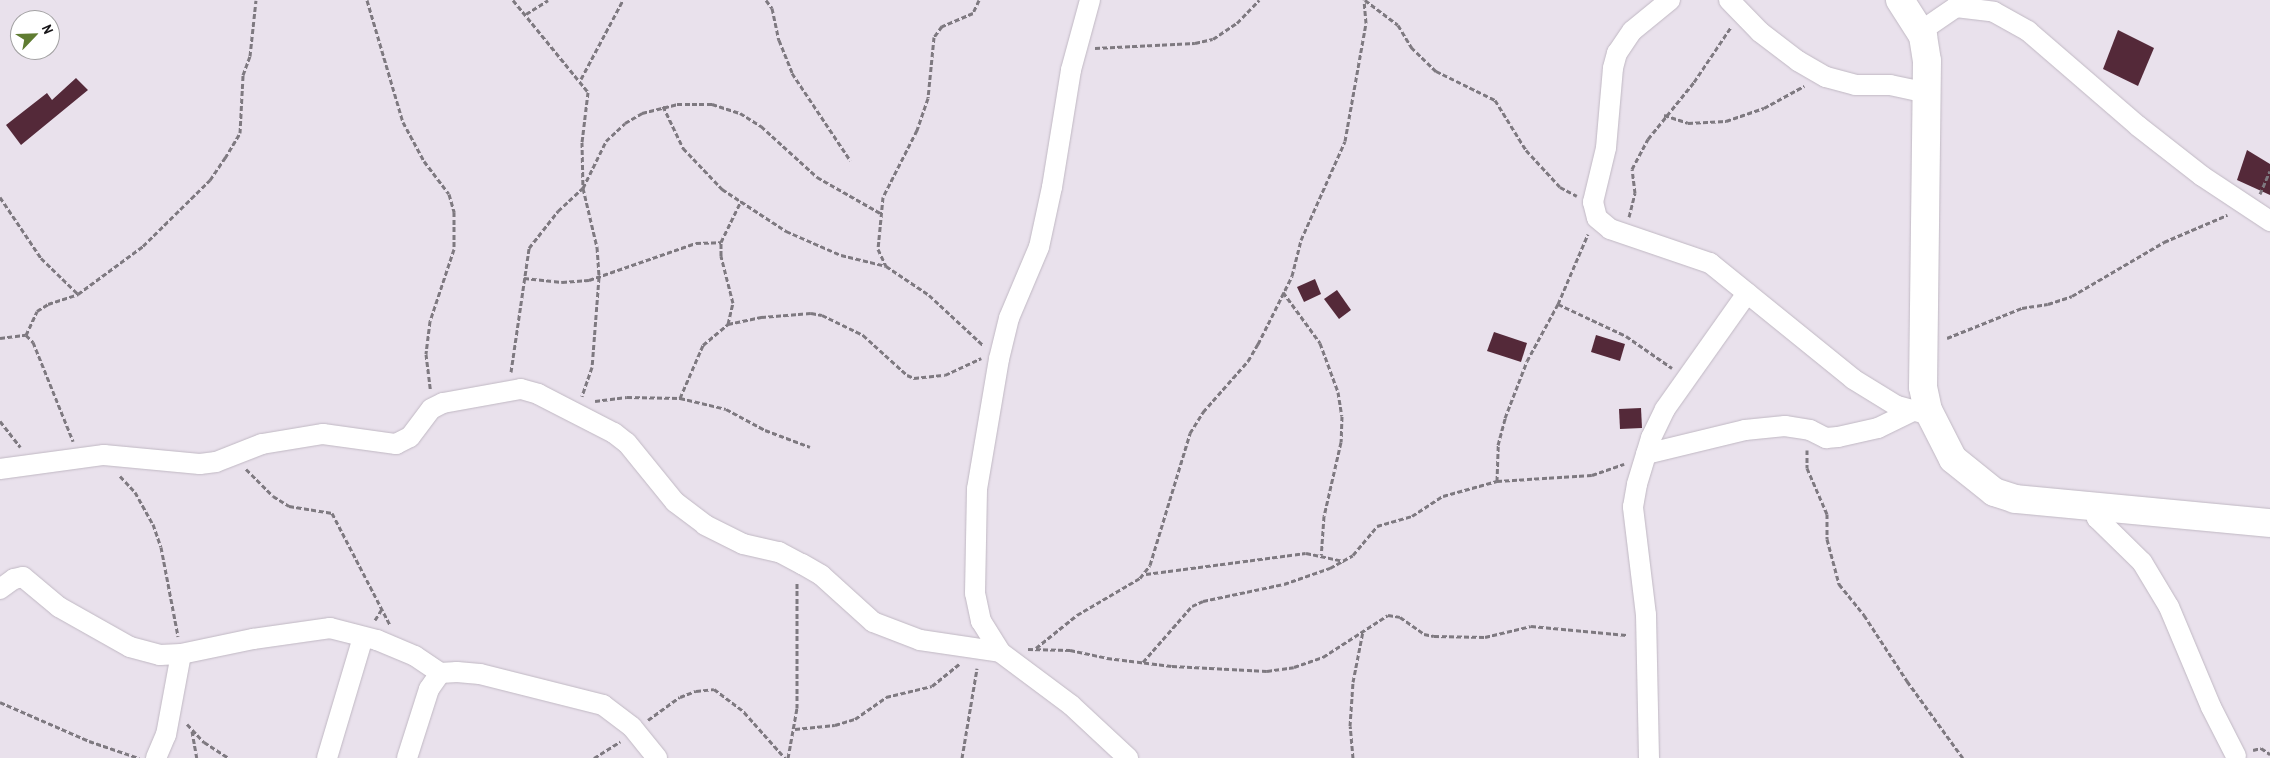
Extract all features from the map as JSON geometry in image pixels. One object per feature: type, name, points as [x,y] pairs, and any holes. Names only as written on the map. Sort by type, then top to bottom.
[{"type":"street","points":[[986,650],[975,593],[975,547],[977,489],[995,355],[1038,247],[1077,49],[1090,0]]},
{"type":"street","points":[[1670,0],[1632,31],[1618,52],[1613,68],[1608,139],[1594,209],[1603,225],[1624,235],[1710,263],[1853,379],[1912,412],[1926,414],[1954,459],[1994,492],[2016,499],[2093,506],[2267,527]]},
{"type":"street","points":[[1729,0],[1741,16],[1798,61],[1822,75],[1855,85],[1890,85],[1927,93]]},
{"type":"street","points":[[1900,0],[1921,32],[1927,61],[1922,350],[1924,387],[1935,427]]},
{"type":"street","points":[[1921,32],[1956,7],[1994,12],[2028,31],[2138,126],[2246,206],[2270,221]]},
{"type":"street","points":[[1649,758],[1647,637],[1632,507],[1646,454],[1665,410],[1747,293]]},
{"type":"street","points":[[0,469],[89,457],[200,464],[216,462],[262,444],[323,434],[396,444],[410,437],[431,409],[443,403],[508,390],[529,391],[570,405],[628,442],[675,502],[705,525],[743,544],[779,552],[797,561],[821,575],[873,622],[920,640],[986,650],[1071,705],[1128,758]]},
{"type":"street","points":[[1646,454],[1665,447],[1744,430],[1785,426],[1810,430],[1826,438],[1838,437],[1878,428],[1912,412]]},
{"type":"street","points":[[2093,506],[2097,518],[2142,562],[2165,600],[2236,756]]},
{"type":"street","points":[[0,589],[14,579],[23,577],[60,607],[130,647],[160,655],[181,654],[253,639],[330,628],[363,637],[404,652],[440,673],[480,674],[603,705],[636,731],[657,758]]},
{"type":"street","points":[[326,758],[363,637]]},
{"type":"street","points":[[156,758],[166,735],[181,654]]},
{"type":"street","points":[[407,758],[424,701],[440,673]]},
{"type":"path","points":[[26,335],[37,311],[48,304],[78,294],[150,239],[210,180],[240,132],[243,75],[250,56],[256,0]]},
{"type":"path","points":[[367,0],[397,92],[403,122],[424,161],[449,194],[454,212],[456,233],[454,249],[430,321],[426,354],[431,409]]},
{"type":"path","points":[[514,0],[567,68],[581,79],[588,92],[582,142],[583,188],[597,248],[599,277],[592,367],[570,405]]},
{"type":"path","points":[[526,14],[548,0]]},
{"type":"path","points":[[581,79],[623,0]]},
{"type":"path","points":[[766,0],[772,8],[778,40],[792,73],[850,160]]},
{"type":"path","points":[[886,266],[878,249],[880,213],[884,198],[917,130],[928,98],[934,37],[942,26],[973,13],[978,0]]},
{"type":"path","points":[[1077,49],[1195,43],[1213,39],[1236,23],[1259,0]]},
{"type":"path","points":[[1365,0],[1398,25],[1412,47],[1436,71],[1495,100],[1526,150],[1560,187],[1594,209],[1558,304],[1527,361],[1505,418],[1498,445],[1497,481]]},
{"type":"path","points":[[1145,574],[1156,550],[1190,433],[1213,400],[1248,361],[1292,276],[1301,240],[1345,141],[1366,23],[1365,0]]},
{"type":"path","points":[[1624,235],[1635,193],[1632,169],[1664,116],[1694,82],[1723,37],[1741,16]]},
{"type":"path","points":[[1664,116],[1688,123],[1726,121],[1764,108],[1822,75]]},
{"type":"path","points":[[508,390],[529,248],[558,211],[583,188],[606,141],[624,123],[663,106],[712,104],[740,113],[761,126],[817,177],[880,213]]},
{"type":"path","points":[[663,106],[683,148],[722,189],[786,231],[841,255],[886,266],[929,295],[995,355],[944,375],[921,379],[906,376],[863,335],[822,315],[811,313],[761,317],[728,324],[703,345],[680,398]]},
{"type":"path","points":[[0,197],[41,258],[78,294]]},
{"type":"path","points":[[728,324],[733,303],[721,256],[721,242],[741,201]]},
{"type":"path","points":[[1922,350],[1986,320],[2072,296],[2164,242],[2246,206]]},
{"type":"path","points":[[524,278],[562,282],[599,277],[696,243],[721,242]]},
{"type":"path","points":[[1283,292],[1320,343],[1338,392],[1342,416],[1342,442],[1324,516],[1321,555]]},
{"type":"path","points":[[1558,304],[1626,336],[1686,379]]},
{"type":"path","points":[[0,338],[26,335]]},
{"type":"path","points":[[26,335],[39,352],[55,402],[89,457],[135,492],[153,524],[161,547],[181,654]]},
{"type":"path","points":[[570,405],[627,397],[680,398],[726,409],[765,430],[810,447]]},
{"type":"path","points":[[0,421],[33,464]]},
{"type":"path","points":[[1810,430],[1807,468],[1828,514],[1827,538],[1839,584],[1864,615],[1907,681],[1963,758]]},
{"type":"path","points":[[1142,662],[1192,606],[1203,601],[1293,582],[1344,561],[1377,526],[1412,516],[1443,496],[1497,481],[1592,474],[1646,454]]},
{"type":"path","points":[[216,462],[243,467],[273,496],[289,506],[332,513],[404,652]]},
{"type":"path","points":[[1036,648],[1077,615],[1145,574],[1306,553],[1344,561]]},
{"type":"path","points":[[786,758],[795,729],[797,561]]},
{"type":"path","points":[[795,729],[844,723],[855,719],[886,697],[932,686],[986,650],[1036,648],[1142,662],[1224,670],[1294,667],[1323,657],[1388,615],[1400,617],[1424,634],[1434,636],[1485,637],[1531,626],[1647,637]]},
{"type":"path","points":[[1353,758],[1350,726],[1354,682],[1363,630]]},
{"type":"path","points":[[962,758],[977,674],[986,650]]},
{"type":"path","points":[[594,758],[636,731],[661,708],[696,690],[714,689],[744,712],[786,758]]},
{"type":"path","points":[[0,702],[90,741],[140,758]]},
{"type":"path","points":[[172,708],[204,742],[229,758]]},
{"type":"path","points":[[192,730],[197,758]]},
{"type":"building","points":[[2118,30],[2154,48],[2138,86],[2103,69]]},
{"type":"building","points":[[76,78],[88,90],[21,145],[6,125],[47,93],[52,100]]},
{"type":"building","points":[[2247,150],[2270,164],[2270,195],[2237,180]]},
{"type":"building","points":[[1315,279],[1321,294],[1304,302],[1297,287]]},
{"type":"building","points":[[1337,290],[1351,310],[1339,319],[1324,299]]},
{"type":"building","points":[[1494,332],[1527,343],[1521,362],[1487,351]]},
{"type":"building","points":[[1596,335],[1625,344],[1620,361],[1591,352]]},
{"type":"building","points":[[1641,408],[1642,428],[1620,429],[1619,409]]}]
